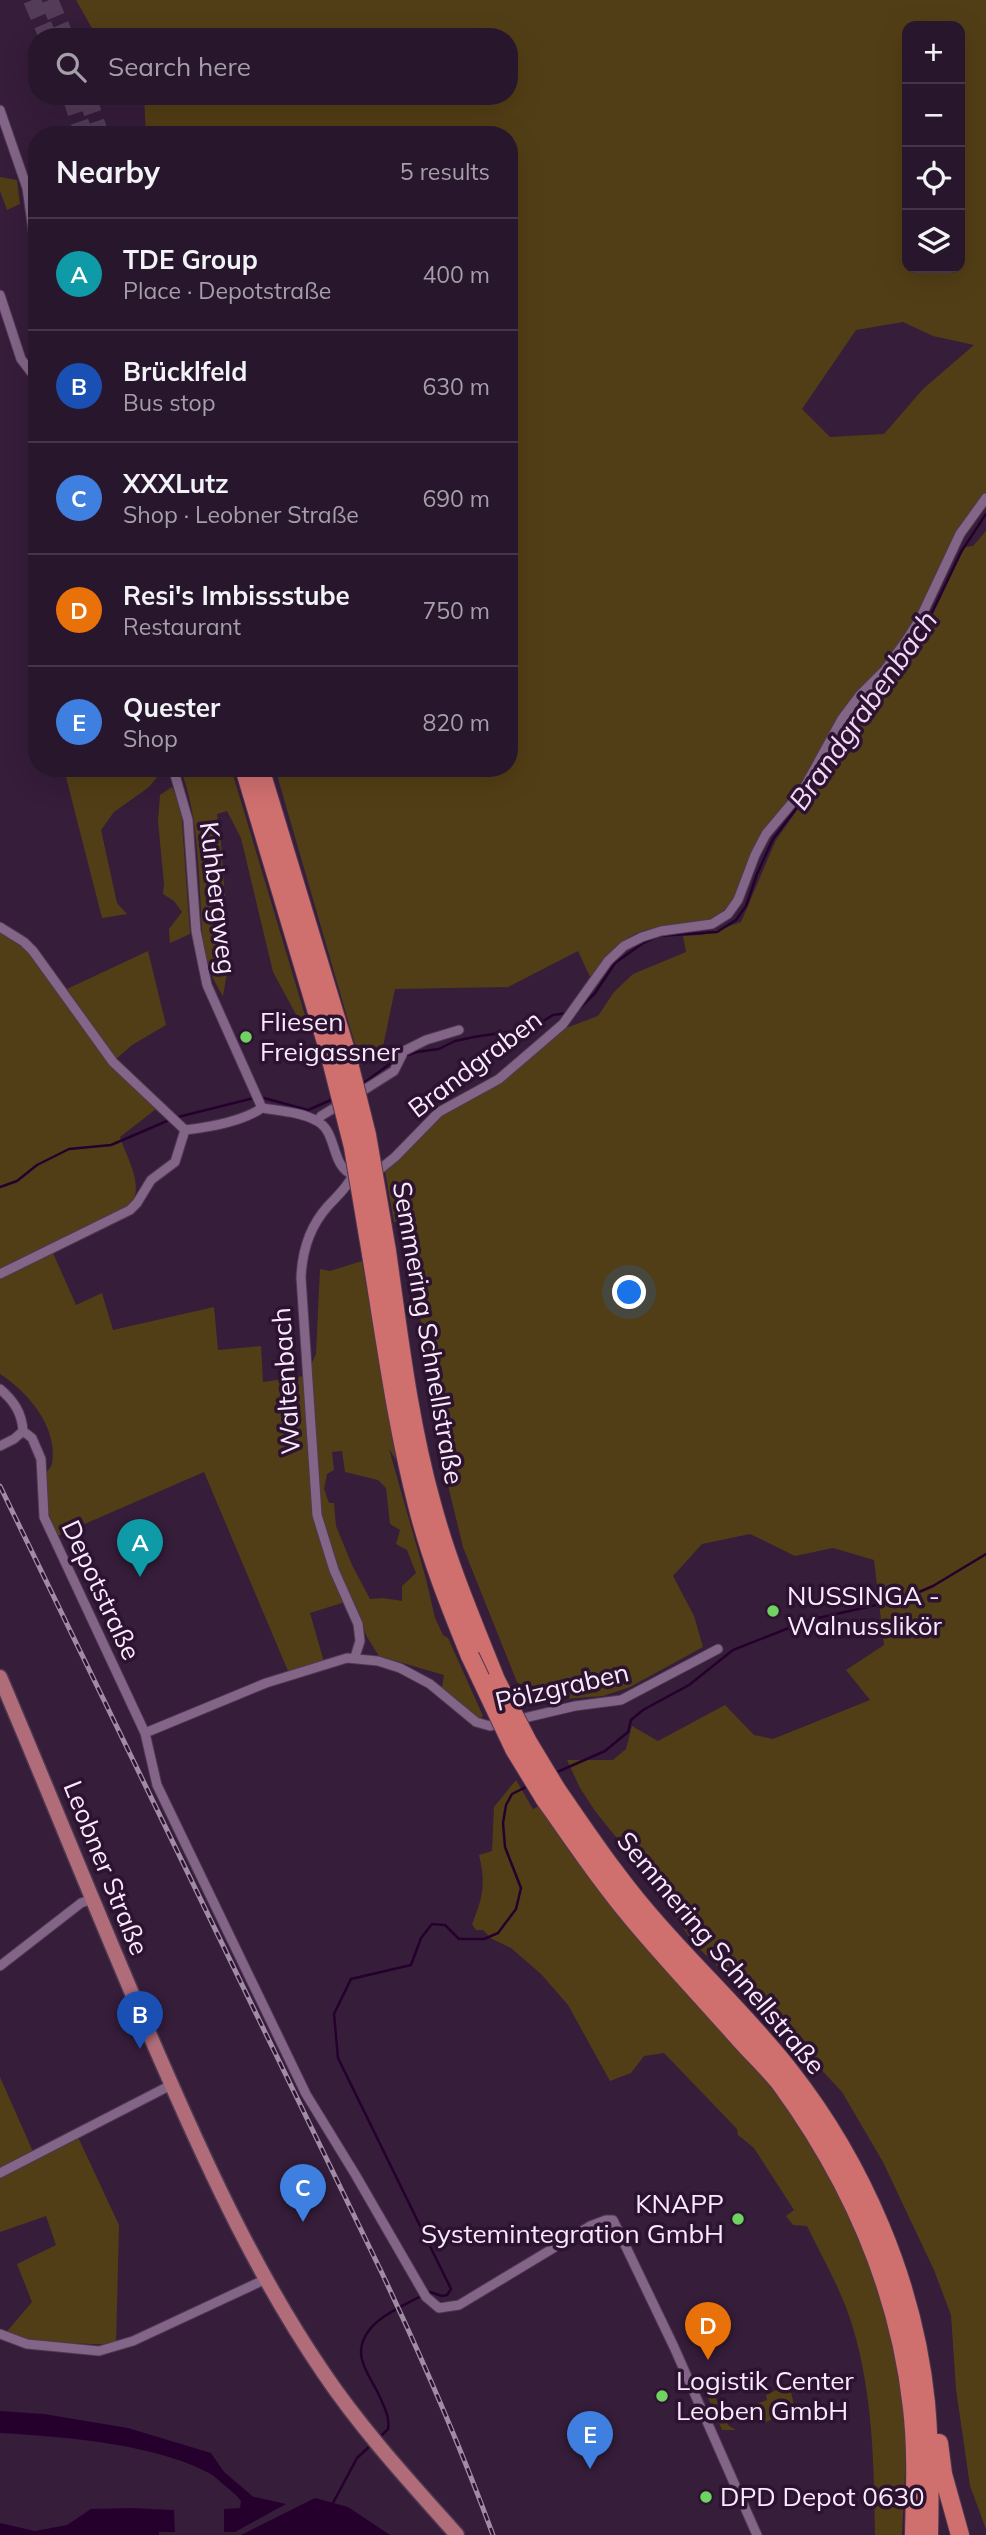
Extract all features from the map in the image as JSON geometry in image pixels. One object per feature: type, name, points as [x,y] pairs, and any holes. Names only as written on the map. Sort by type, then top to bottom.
[{"type":"highway","name":"Semmering Schnellstraße","points":[[247,777],[367,1135],[398,1422],[418,1508],[441,1584],[470,1656],[514,1749],[656,1924],[789,2070],[834,2134],[860,2183],[883,2233],[916,2339],[926,2400],[930,2463],[929,2535]]},
{"type":"highway","name":"Semmering Schnellstraße","points":[[262,777],[338,1053]]},
{"type":"highway","name":"Semmering Schnellstraße","points":[[379,1253],[431,1503],[455,1579],[496,1680],[528,1742],[550,1794],[596,1874],[645,1933],[778,2081],[821,2143],[853,2202],[882,2271],[897,2322],[912,2407],[916,2473],[914,2535]]},
{"type":"highway","points":[[926,2400],[935,2414],[943,2474],[960,2535]]},
{"type":"main road","name":"Leobner Straße","points":[[0,1677],[172,2085],[209,2168],[266,2279],[324,2373],[375,2441],[457,2535]]},
{"type":"street","points":[[0,110],[28,195]]},
{"type":"street","points":[[0,295],[21,359],[28,368]]},
{"type":"street","name":"Brandgraben","points":[[353,1175],[379,1170],[439,1112],[482,1090],[519,1063],[563,1024],[608,961],[624,946],[661,931],[712,924],[728,914],[738,900],[766,834],[803,790],[842,719],[860,695],[885,670],[906,641],[931,597],[955,542],[986,498]]},
{"type":"street","name":"Kuhbergweg","points":[[176,777],[188,820],[196,931],[207,985],[262,1108]]},
{"type":"street","points":[[0,927],[33,951],[113,1062],[185,1130]]},
{"type":"street","points":[[318,1121],[327,1111],[394,1071],[404,1051],[426,1040],[459,1030]]},
{"type":"street","points":[[185,1130],[253,1114],[262,1108],[298,1115],[318,1121],[328,1134],[342,1168],[353,1175]]},
{"type":"street","points":[[0,1274],[130,1210],[150,1180],[175,1161],[185,1130]]},
{"type":"street","name":"Waltenbach","points":[[353,1175],[349,1184],[326,1207],[309,1237],[302,1262],[302,1278],[317,1515],[334,1570],[358,1624],[360,1641],[355,1657]]},
{"type":"street","name":"Depotstraße","points":[[0,1389],[13,1402],[22,1418],[23,1431],[32,1438],[41,1459],[41,1503],[49,1530],[145,1733],[157,1785],[306,2094],[424,2295],[439,2308],[459,2305],[590,2226],[613,2220],[757,2535]]},
{"type":"street","points":[[0,1446],[23,1431]]},
{"type":"street","name":"Pölzgraben","points":[[145,1733],[266,1683],[355,1657],[378,1661],[419,1677],[476,1722],[490,1726],[575,1706],[621,1700],[718,1649]]},
{"type":"street","points":[[0,1966],[81,1903],[92,1899]]},
{"type":"street","points":[[0,2173],[172,2085]]},
{"type":"street","points":[[0,2334],[27,2344],[99,2351],[133,2341],[266,2279]]},
{"type":"shaded area","points":[[76,0],[986,0],[986,494],[952,542],[911,628],[841,715],[803,784],[762,833],[738,892],[722,912],[699,923],[648,929],[635,934],[616,948],[591,979],[578,951],[508,987],[395,989],[381,1056],[361,1065],[278,777],[518,777],[518,126],[146,126],[144,105],[518,105],[518,28],[92,28]],"holes":[[[903,322],[933,336],[974,345],[923,389],[884,434],[830,437],[802,409],[856,330]]]},
{"type":"shaded area","points":[[0,177],[17,180],[20,204],[7,210],[0,191]]},
{"type":"shaded area","points":[[986,531],[986,2529],[970,2486],[956,2389],[951,2315],[934,2270],[883,2162],[842,2092],[779,2024],[735,1971],[724,1972],[693,1943],[661,1893],[595,1811],[567,1760],[613,1760],[626,1749],[632,1726],[658,1741],[725,1705],[754,1735],[773,1739],[870,1700],[846,1670],[884,1645],[874,1560],[833,1548],[795,1556],[750,1534],[702,1544],[673,1576],[694,1616],[703,1647],[630,1687],[603,1696],[562,1699],[540,1697],[517,1682],[463,1547],[443,1465],[431,1361],[419,1314],[402,1221],[394,1222],[385,1171],[427,1126],[563,1029],[598,1016],[614,992],[633,974],[686,952],[683,936],[702,935],[741,922],[776,840],[927,626],[965,547],[973,546]]},
{"type":"shaded area","points":[[66,777],[157,777],[149,787],[114,812],[101,830],[117,903],[127,914],[102,918]]},
{"type":"shaded area","points":[[183,777],[234,777],[307,1022],[305,1031],[273,972],[241,838],[227,811],[217,814],[228,967],[223,996],[215,982],[206,957],[202,933],[195,829]]},
{"type":"shaded area","points":[[172,787],[181,809],[190,934],[170,943],[169,929],[182,912],[174,901],[163,894],[158,821],[160,795]]},
{"type":"shaded area","points":[[0,932],[30,953],[110,1065],[156,1109],[120,1137],[134,1173],[136,1191],[129,1207],[0,1269]]},
{"type":"shaded area","points":[[148,951],[166,1025],[132,1045],[116,1059],[67,989]]},
{"type":"shaded area","points":[[127,1215],[130,1216],[53,1253],[76,1305],[102,1293],[113,1330],[214,1307],[218,1350],[261,1346],[263,1382],[304,1376],[316,1528],[345,1602],[310,1613],[324,1662],[288,1671],[204,1472],[57,1536],[49,1513],[45,1487],[53,1450],[46,1424],[21,1390],[0,1374],[0,1278]]},
{"type":"shaded area","points":[[362,1261],[396,1460],[389,1449],[435,1618],[443,1635],[448,1638],[483,1716],[478,1720],[447,1695],[442,1688],[444,1675],[379,1656],[367,1637],[325,1534],[316,1480],[308,1371],[316,1354],[320,1269],[330,1271]],"holes":[[[342,1451],[345,1472],[378,1480],[386,1488],[390,1524],[400,1530],[396,1544],[407,1550],[416,1573],[402,1586],[402,1601],[370,1599],[352,1565],[336,1526],[334,1503],[329,1503],[324,1489],[327,1474],[334,1470],[332,1452]]]},
{"type":"shaded area","points":[[516,1780],[533,1809],[539,1806],[624,1922],[775,2093],[801,2129],[844,2206],[877,2288],[898,2374],[905,2447],[902,2535],[875,2535],[873,2457],[865,2379],[844,2302],[807,2226],[793,2225],[786,2216],[794,2210],[754,2148],[738,2135],[737,2129],[664,2053],[644,2056],[631,2073],[610,2081],[568,2005],[541,1974],[511,1948],[492,1939],[483,1930],[476,1930],[472,1924],[482,1890],[479,1855],[492,1851],[494,1807]]},
{"type":"shaded area","points":[[0,2077],[34,2154],[77,2135],[119,2225],[116,2345],[21,2341],[4,2335],[32,2302],[17,2264],[56,2245],[46,2216],[0,2232]]},
{"type":"shaded area","points":[[700,2379],[710,2386],[729,2426],[736,2430],[722,2430]]},
{"type":"shaded area","points":[[789,2384],[793,2410],[766,2422],[757,2420],[754,2405],[767,2400],[766,2395]]},
{"type":"shaded area","points":[[0,2411],[44,2414],[128,2428],[211,2453],[224,2472],[218,2478],[170,2457],[113,2444],[0,2433]]},
{"type":"shaded area","points":[[240,2488],[251,2496],[286,2504],[235,2532],[224,2532],[224,2509],[240,2508],[241,2501],[235,2494]]},
{"type":"shaded area","points":[[315,2498],[348,2507],[390,2535],[241,2535]]},
{"type":"shaded area","points":[[91,2509],[174,2510],[175,2532],[159,2532],[159,2535],[0,2535],[0,2523],[35,2531],[67,2525]]},
{"type":"waterway","name":"Brandgrabenbach","points":[[576,1012],[595,993],[615,963],[643,943],[658,936],[717,932],[736,920],[746,906],[773,839],[818,780],[844,729],[873,691],[891,677],[926,625],[961,552],[986,514]]},
{"type":"waterway","name":"Brandgrabenbach","points":[[405,1056],[439,1049],[455,1041],[532,1028],[553,1015],[567,1013]]},
{"type":"waterway","name":"Brandgrabenbach","points":[[361,1085],[395,1060]]},
{"type":"waterway","name":"Brandgrabenbach","points":[[178,1117],[254,1098]]},
{"type":"waterway","name":"Brandgrabenbach","points":[[264,1098],[308,1110],[333,1099]]},
{"type":"waterway","name":"Brandgrabenbach","points":[[0,1187],[17,1181],[37,1165],[69,1149],[111,1145],[167,1121]]},
{"type":"waterway","points":[[555,1773],[605,1751],[628,1732],[631,1720],[643,1710],[689,1685],[733,1650],[809,1620],[903,1599],[933,1586],[986,1554]]},
{"type":"waterway","points":[[427,2293],[442,2296],[447,2295],[451,2289],[338,2058],[334,2014],[351,1979],[411,1965],[421,1938],[432,1924],[445,1925],[459,1939],[484,1939],[498,1933],[516,1909],[521,1888],[505,1847],[503,1823],[506,1805],[512,1794],[530,1785]]},
{"type":"waterway","points":[[379,2438],[388,2429],[388,2419],[363,2363],[363,2342],[367,2333],[383,2317],[421,2296]]},
{"type":"waterway","points":[[333,2503],[357,2458],[371,2445]]},
{"type":"waterway","points":[[213,2469],[247,2498]]},
{"type":"tunnel","points":[[32,0],[44,28]]},
{"type":"tunnel","points":[[49,0],[61,28]]},
{"type":"tunnel","points":[[74,105],[81,126]]},
{"type":"tunnel","points":[[90,105],[97,126]]},
{"type":"railway","points":[[0,1486],[381,2271],[440,2402],[493,2535]]},
{"type":"place","name":"Fliesen Freigassner","points":[[246,1037]]},
{"type":"place","name":"TDE Group","points":[[140,1577]]},
{"type":"place","name":"NUSSINGA - Walnusslikör","points":[[773,1611]]},
{"type":"place","name":"Brücklfeld","points":[[140,2049]]},
{"type":"place","name":"KNAPP Systemintegration GmbH","points":[[738,2219]]},
{"type":"place","name":"XXXLutz","points":[[303,2222]]},
{"type":"place","name":"Resi's Imbissstube","points":[[708,2360]]},
{"type":"place","name":"Logistik Center Leoben GmbH","points":[[662,2396]]},
{"type":"place","name":"Quester","points":[[590,2469]]},
{"type":"place","name":"DPD Depot 0630","points":[[706,2497]]}]
